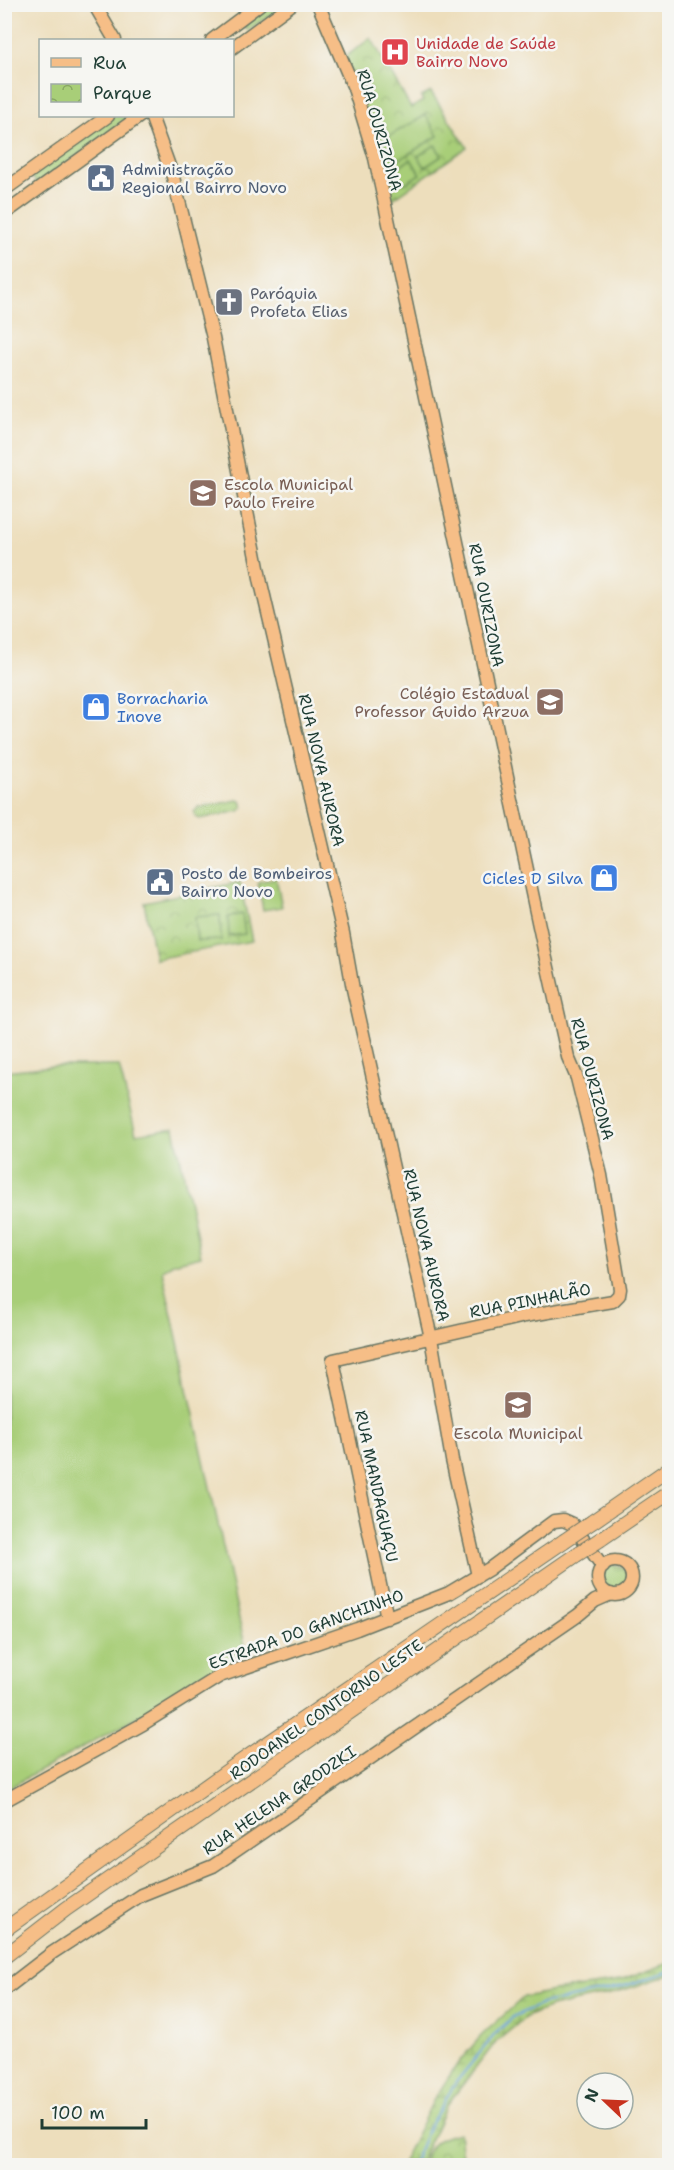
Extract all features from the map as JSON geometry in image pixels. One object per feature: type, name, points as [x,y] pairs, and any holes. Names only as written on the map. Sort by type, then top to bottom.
[{"type":"highway","name":"RODOANEL CONTORNO LESTE","points":[[4,1928],[669,1468]]},
{"type":"highway","name":"RODOANEL CONTORNO LESTE","points":[[4,1956],[75,1902],[669,1492]]},
{"type":"main road","points":[[94,4],[114,39]]},
{"type":"main road","points":[[213,39],[260,4]]},
{"type":"main road","points":[[234,46],[292,4]]},
{"type":"main road","name":"RUA OURIZONA","points":[[318,4],[354,88],[375,158],[545,954],[568,1057],[577,1078],[601,1175],[620,1289]]},
{"type":"main road","points":[[242,19],[241,30],[247,34],[252,33]]},
{"type":"main road","points":[[4,189],[107,117]]},
{"type":"main road","points":[[4,214],[140,117]]},
{"type":"main road","name":"RUA NOVA AURORA","points":[[151,117],[173,177],[213,338],[261,583],[343,933],[353,989],[431,1338],[452,1460],[478,1576]]},
{"type":"main road","points":[[21,178],[26,178],[31,182],[33,186],[31,194]]},
{"type":"main road","name":"RUA PINHALÃO","points":[[333,1360],[525,1316],[613,1301],[619,1295],[620,1289]]},
{"type":"main road","name":"RUA MANDAGUAÇU","points":[[333,1360],[387,1618]]},
{"type":"main road","name":"ESTRADA DO GANCHINHO","points":[[4,1801],[137,1728],[220,1676],[387,1618],[449,1593],[478,1576],[548,1525],[559,1520],[572,1524],[603,1567]]},
{"type":"main road","points":[[619,1562],[627,1565],[632,1576],[627,1590],[618,1595],[610,1594],[600,1584],[599,1574],[603,1567],[609,1563],[619,1562]]},
{"type":"main road","name":"RUA HELENA GRODZKI","points":[[535,1644],[590,1596],[600,1584]]},
{"type":"main road","name":"RUA HELENA GRODZKI","points":[[4,1990],[52,1953],[141,1895],[213,1866],[578,1616],[595,1600],[610,1594]]},
{"type":"green space","points":[[268,5],[286,5],[248,30],[244,26],[245,22]]},
{"type":"green space","points":[[371,38],[411,108],[423,101],[421,97],[431,92],[467,147],[390,201],[345,57]]},
{"type":"green space","points":[[426,115],[438,136],[395,162],[382,140]]},
{"type":"green space","points":[[111,117],[132,117],[37,184],[31,175]]},
{"type":"green space","points":[[435,145],[442,156],[425,167],[418,156]]},
{"type":"green space","points":[[411,159],[420,174],[404,184],[395,169]]},
{"type":"green space","points":[[241,801],[243,807],[239,811],[200,819],[194,812],[198,808]]},
{"type":"green space","points":[[276,878],[282,907],[263,910],[258,882]]},
{"type":"green space","points":[[240,882],[252,941],[155,959],[144,902]]},
{"type":"green space","points":[[242,914],[245,934],[229,936],[228,917]]},
{"type":"green space","points":[[220,915],[221,940],[197,941],[195,917]]},
{"type":"green space","points":[[53,1066],[119,1066],[136,1134],[174,1128],[201,1256],[173,1263],[162,1270],[247,1655],[218,1669],[172,1698],[5,1790],[5,1071]]},
{"type":"green space","points":[[615,1565],[624,1569],[628,1578],[624,1587],[615,1591],[606,1587],[602,1578],[606,1569]]},
{"type":"green space","points":[[669,1963],[669,1975],[614,1993],[551,2007],[526,2017],[496,2042],[446,2106],[419,2165],[401,2165],[433,2101],[458,2063],[482,2035],[524,1997],[614,1983]]},
{"type":"green space","points":[[459,2133],[463,2165],[421,2166],[434,2143],[444,2137]]},
{"type":"waterway","points":[[412,2166],[430,2125],[456,2082],[496,2033],[514,2016],[542,2004],[618,1988],[670,1971]]},
{"type":"place","name":"Unidade de Saúde Bairro Novo","points":[[395,52]]},
{"type":"place","name":"Administração Regional Bairro Novo","points":[[101,178]]},
{"type":"place","name":"Paróquia Profeta Elias","points":[[229,302]]},
{"type":"place","name":"Escola Municipal Paulo Freire","points":[[203,493]]},
{"type":"place","name":"Colégio Estadual Professor Guido Arzua","points":[[550,702]]},
{"type":"place","name":"Borracharia Inove","points":[[96,707]]},
{"type":"place","name":"Cicles D Silva","points":[[604,878]]},
{"type":"place","name":"Posto de Bombeiros Bairro Novo","points":[[160,882]]},
{"type":"place","name":"Escola Municipal","points":[[518,1405]]}]
